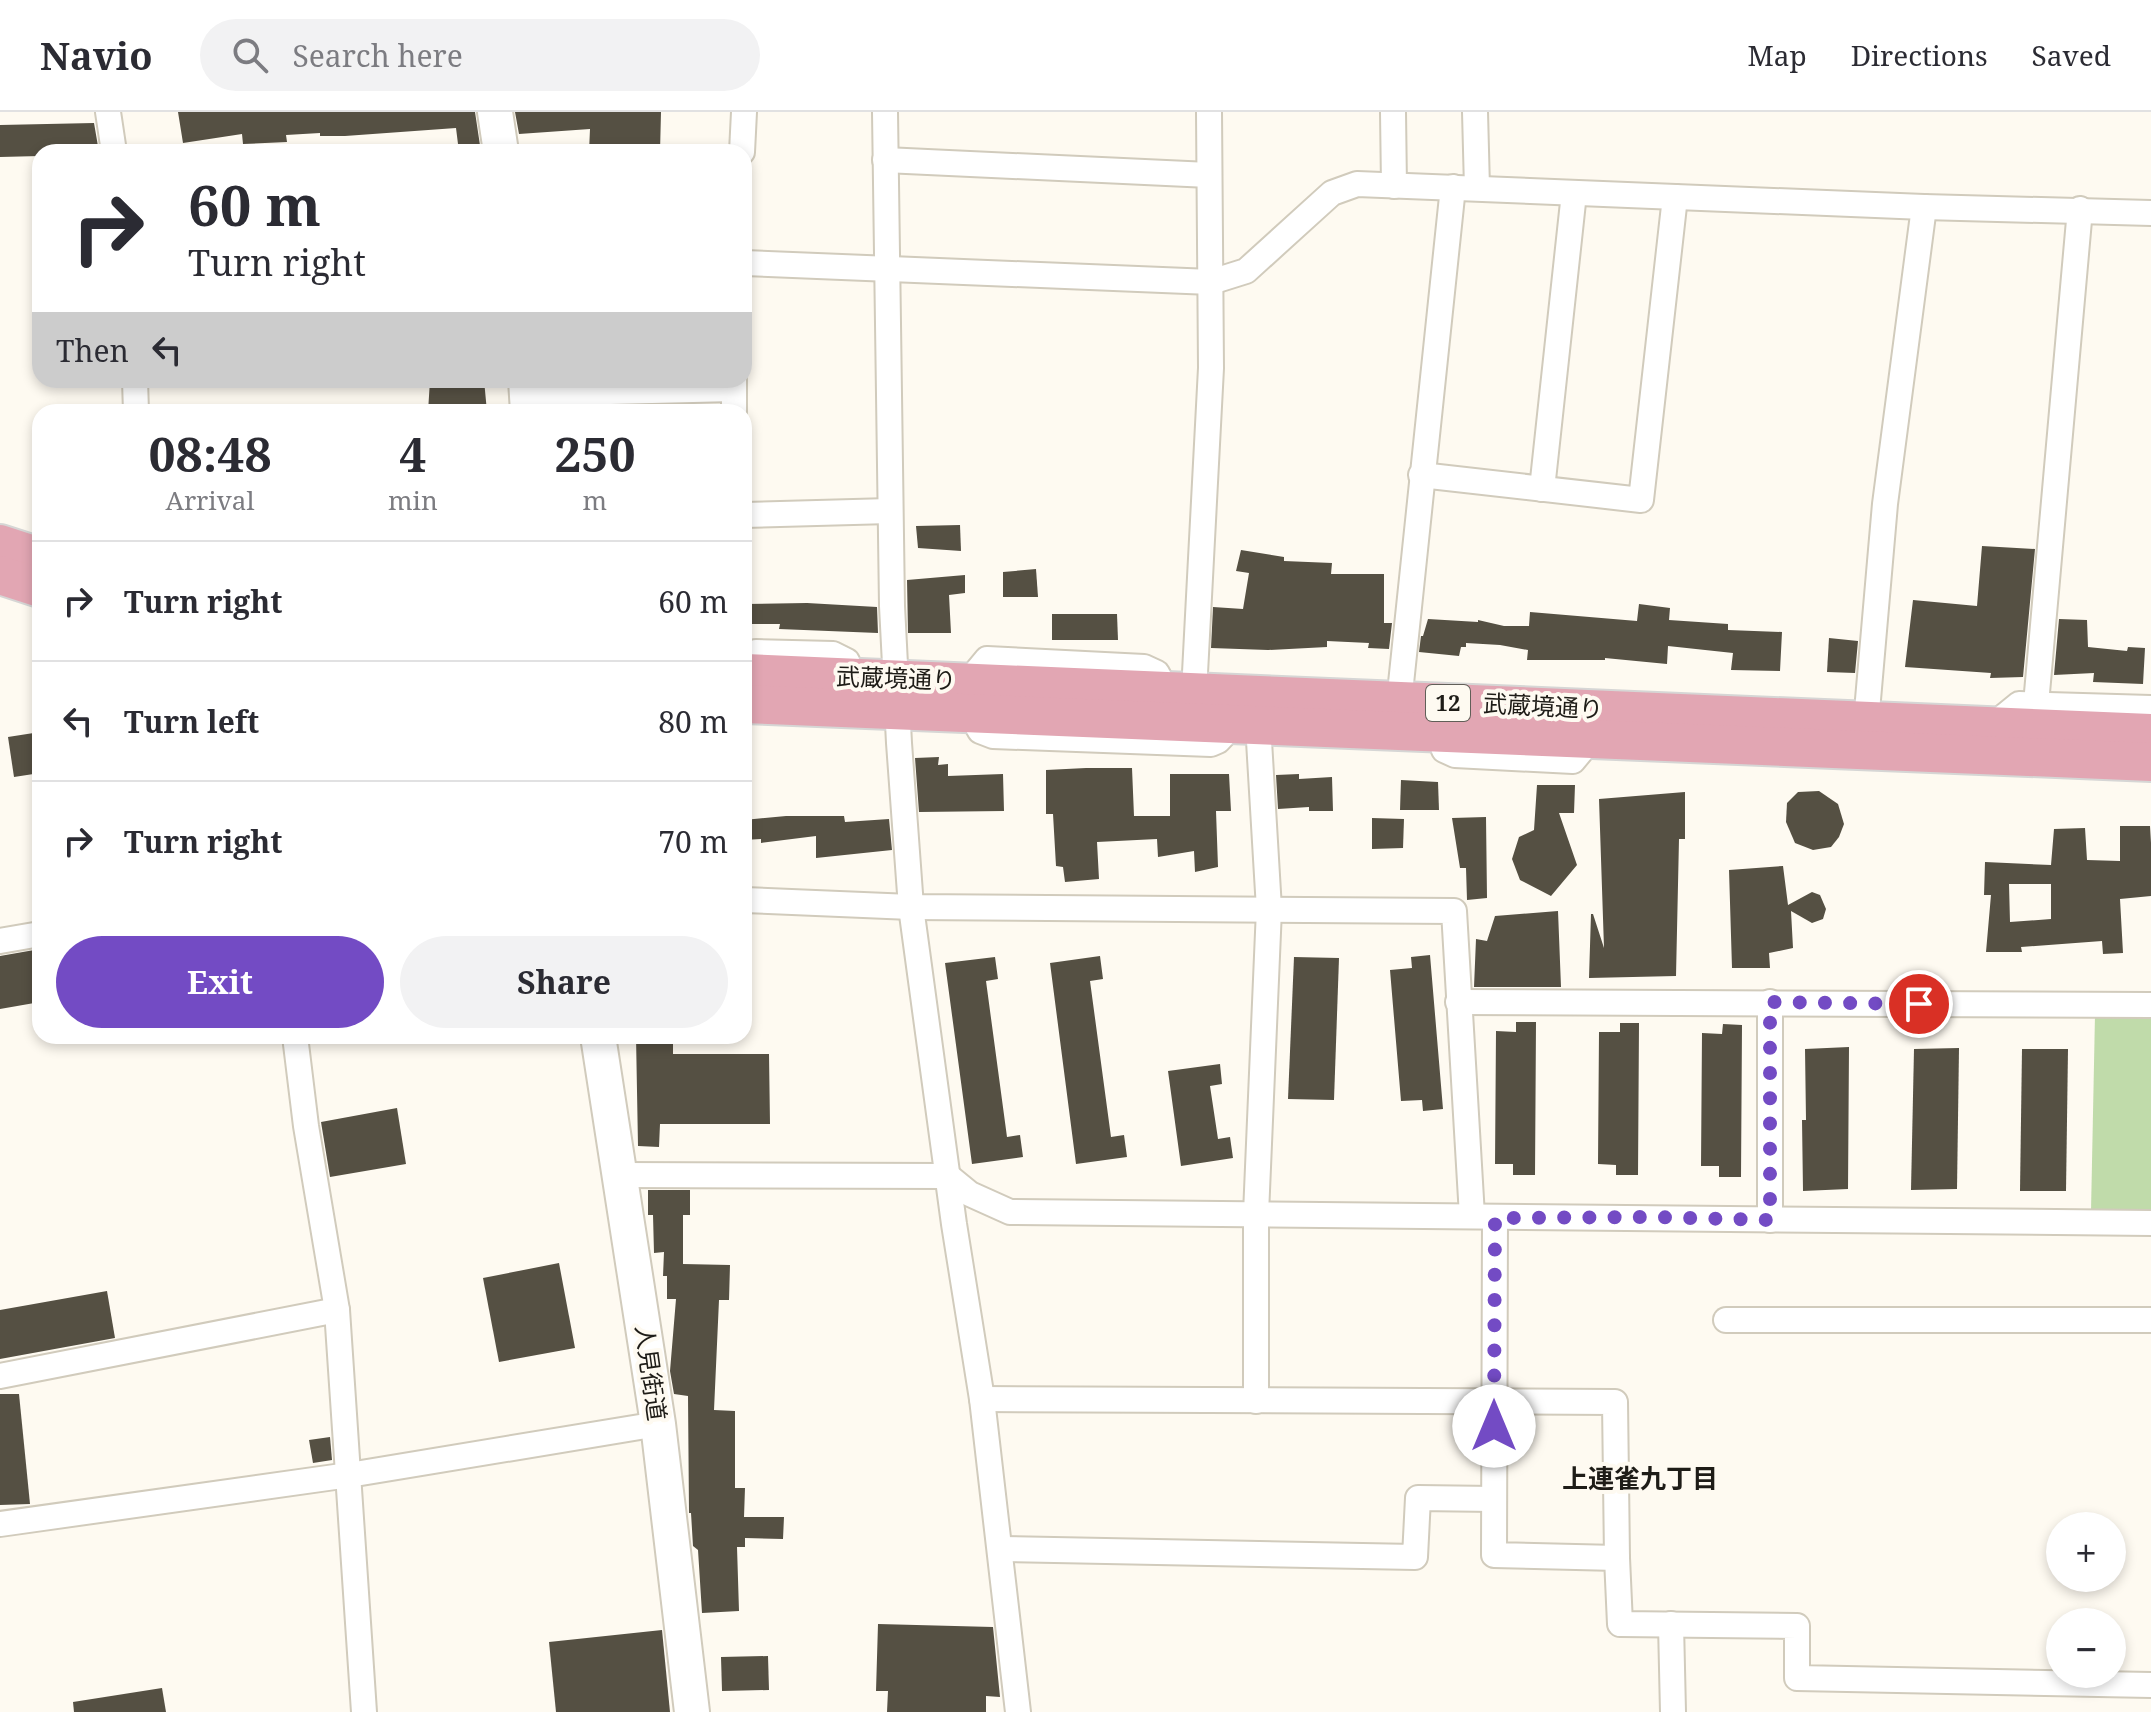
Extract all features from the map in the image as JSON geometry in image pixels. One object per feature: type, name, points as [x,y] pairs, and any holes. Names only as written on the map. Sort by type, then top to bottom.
[{"type":"main road","points":[[495,112],[500,144]]},
{"type":"main road","points":[[0,544],[32,554]]},
{"type":"main road","points":[[0,575],[32,585]]},
{"type":"main road","name":"武蔵境通り","points":[[752,673],[854,678],[896,694]]},
{"type":"main road","name":"武蔵境通り","points":[[969,698],[1180,691],[1397,715],[1437,732],[1772,746],[1865,735],[1992,726],[2151,733]]},
{"type":"main road","name":"武蔵境通り","points":[[752,703],[896,694],[1246,724],[1397,715],[1707,714],[1865,735],[2151,762]]},
{"type":"main road","points":[[1707,714],[1741,729],[1778,732],[1782,736],[1780,741],[1772,746]]},
{"type":"main road","name":"人見街道","points":[[599,1044],[658,1424],[692,1712]]},
{"type":"street","points":[[108,112],[113,144]]},
{"type":"street","points":[[742,144],[744,112]]},
{"type":"street","points":[[885,112],[890,511],[896,694],[911,907],[954,1224],[982,1399],[1018,1712]]},
{"type":"street","points":[[1180,691],[1211,368],[1209,112]]},
{"type":"street","points":[[1393,112],[1394,186]]},
{"type":"street","points":[[1397,715],[1421,475],[1475,112]]},
{"type":"street","points":[[885,160],[1209,175]]},
{"type":"street","points":[[752,263],[1211,282],[1246,271],[1332,193],[1357,184],[2151,213]]},
{"type":"street","points":[[1542,489],[1574,193]]},
{"type":"street","points":[[1421,475],[1641,500],[1675,197]]},
{"type":"street","points":[[1865,735],[1885,504],[1924,207]]},
{"type":"street","points":[[2036,704],[2080,209]]},
{"type":"street","points":[[527,395],[734,394]]},
{"type":"street","points":[[752,515],[890,511]]},
{"type":"street","points":[[752,654],[833,654],[847,661],[854,678]]},
{"type":"street","points":[[1992,726],[2019,704],[2151,708]]},
{"type":"street","points":[[1246,724],[1269,909],[1256,1214],[1256,1401]]},
{"type":"street","points":[[752,900],[911,907],[1454,911],[1458,1002],[1483,1217],[1494,1402],[1494,1555],[1617,1558]]},
{"type":"street","points":[[0,941],[32,935]]},
{"type":"street","points":[[1458,1002],[2151,1005]]},
{"type":"street","points":[[1770,1002],[1770,1220]]},
{"type":"street","points":[[296,1044],[306,1126],[337,1310],[364,1712]]},
{"type":"street","points":[[619,1175],[948,1176],[970,1194],[1010,1212],[2151,1223]]},
{"type":"street","points":[[954,1224],[970,1194]]},
{"type":"street","points":[[0,1376],[337,1310]]},
{"type":"street","points":[[1726,1320],[2151,1320]]},
{"type":"street","points":[[982,1399],[1615,1402],[1620,1624],[1797,1626],[1797,1678],[2151,1685]]},
{"type":"street","points":[[0,1524],[349,1475],[658,1424]]},
{"type":"street","points":[[1000,1549],[1415,1557],[1418,1498],[1494,1499]]},
{"type":"street","points":[[1671,1624],[1673,1712]]},
{"type":"green space","points":[[2095,1015],[2151,1015],[2151,1212],[2091,1212]]},
{"type":"building","points":[[178,112],[475,112],[480,144],[458,144],[456,128],[345,136],[320,136],[320,133],[286,135],[287,142],[243,144],[242,134],[183,143]]},
{"type":"building","points":[[515,112],[661,112],[660,144],[589,144],[590,129],[519,134]]},
{"type":"building","points":[[94,123],[98,144],[32,144],[32,156],[0,157],[0,125]]},
{"type":"building","points":[[430,388],[485,388],[486,404],[428,404]]},
{"type":"building","points":[[960,525],[961,551],[918,548],[916,526]]},
{"type":"building","points":[[1982,546],[2035,549],[2023,677],[1990,678],[1991,673],[1905,667],[1913,600],[1977,606]]},
{"type":"building","points":[[1241,550],[1284,557],[1284,561],[1332,563],[1331,574],[1384,574],[1384,623],[1392,623],[1389,649],[1368,648],[1369,643],[1327,641],[1327,647],[1268,650],[1211,648],[1213,607],[1243,609],[1249,573],[1236,571]]},
{"type":"building","points":[[1036,569],[1038,597],[1003,597],[1003,572]]},
{"type":"building","points":[[965,575],[965,593],[949,595],[951,633],[908,633],[907,580]]},
{"type":"building","points":[[752,604],[877,607],[878,633],[779,629],[780,624],[752,624]]},
{"type":"building","points":[[1639,604],[1670,608],[1669,620],[1728,624],[1728,630],[1782,632],[1780,671],[1731,670],[1733,653],[1668,646],[1667,664],[1605,658],[1527,660],[1528,650],[1466,643],[1466,647],[1461,647],[1459,656],[1419,652],[1428,619],[1478,620],[1504,626],[1529,626],[1530,612],[1637,621]]},
{"type":"building","points":[[1052,614],[1117,614],[1118,640],[1052,640]]},
{"type":"building","points":[[2059,619],[2087,620],[2088,647],[2127,651],[2128,647],[2145,648],[2143,684],[2093,682],[2094,673],[2054,675]]},
{"type":"building","points":[[1829,638],[1858,641],[1855,673],[1827,672]]},
{"type":"building","points":[[32,733],[32,774],[14,777],[8,737]]},
{"type":"building","points":[[939,757],[938,765],[948,764],[948,776],[1003,774],[1004,811],[919,812],[915,758]]},
{"type":"building","points":[[1132,768],[1134,816],[1170,816],[1170,774],[1229,774],[1231,811],[1216,811],[1218,867],[1195,872],[1194,851],[1158,857],[1157,839],[1097,842],[1099,879],[1065,882],[1063,867],[1056,866],[1053,814],[1046,814],[1046,770]]},
{"type":"building","points":[[1299,774],[1299,779],[1332,777],[1333,811],[1309,811],[1309,807],[1278,809],[1276,775]]},
{"type":"building","points":[[1401,780],[1438,782],[1439,810],[1400,810]]},
{"type":"building","points":[[1537,785],[1575,785],[1574,813],[1559,813],[1577,865],[1551,896],[1520,880],[1512,859],[1519,837],[1534,830]]},
{"type":"building","points":[[1819,791],[1838,804],[1844,824],[1831,847],[1813,850],[1795,843],[1786,822],[1787,803],[1798,792]]},
{"type":"building","points":[[1685,792],[1685,839],[1679,839],[1676,976],[1589,978],[1591,914],[1604,948],[1599,799]]},
{"type":"building","points":[[786,816],[844,816],[845,822],[889,819],[892,850],[816,858],[816,836],[761,843],[761,839],[752,840],[752,819]]},
{"type":"building","points":[[1486,817],[1487,898],[1467,900],[1466,868],[1460,868],[1452,818]]},
{"type":"building","points":[[1372,818],[1404,819],[1403,848],[1372,849]]},
{"type":"building","points":[[2120,826],[2150,826],[2151,896],[2120,899],[2123,953],[2103,954],[2102,941],[2021,947],[2022,952],[1986,952],[1991,895],[1984,895],[1985,862],[2051,865],[2054,829],[2085,828],[2087,860],[2120,861]],"holes":[[[2009,884],[2051,884],[2051,919],[2010,922]]]},
{"type":"building","points":[[1783,866],[1788,905],[1812,892],[1820,895],[1826,909],[1823,919],[1812,923],[1791,911],[1793,948],[1769,953],[1770,968],[1732,968],[1729,870]]},
{"type":"building","points":[[1558,911],[1561,987],[1474,987],[1476,939],[1487,941],[1495,916]]},
{"type":"building","points":[[32,950],[32,1003],[0,1009],[0,956]]},
{"type":"building","points":[[1430,955],[1443,1109],[1423,1111],[1422,1100],[1401,1101],[1390,970],[1412,968],[1411,957]]},
{"type":"building","points":[[1100,956],[1103,979],[1090,981],[1111,1137],[1124,1135],[1127,1157],[1076,1164],[1050,963]]},
{"type":"building","points":[[995,957],[998,979],[986,981],[1007,1137],[1020,1135],[1023,1157],[972,1164],[945,963]]},
{"type":"building","points":[[1294,957],[1339,958],[1334,1100],[1288,1099]]},
{"type":"building","points":[[1516,1022],[1536,1022],[1535,1175],[1513,1175],[1513,1164],[1495,1164],[1496,1031],[1516,1032]]},
{"type":"building","points":[[1620,1023],[1639,1023],[1638,1175],[1616,1175],[1616,1165],[1598,1164],[1599,1032],[1620,1032]]},
{"type":"building","points":[[1723,1024],[1742,1025],[1741,1177],[1719,1177],[1719,1166],[1701,1166],[1702,1033],[1722,1034]]},
{"type":"building","points":[[636,1044],[673,1044],[673,1054],[769,1054],[770,1124],[660,1124],[659,1147],[638,1146]]},
{"type":"building","points":[[1849,1047],[1848,1189],[1803,1191],[1805,1049]]},
{"type":"building","points":[[1959,1048],[1957,1189],[1911,1190],[1914,1049]]},
{"type":"building","points":[[2022,1049],[2068,1049],[2066,1191],[2020,1191]]},
{"type":"building","points":[[1220,1064],[1222,1084],[1210,1086],[1218,1139],[1230,1137],[1233,1158],[1181,1166],[1168,1071]]},
{"type":"building","points":[[397,1108],[406,1164],[330,1177],[321,1122]]},
{"type":"building","points":[[648,1190],[690,1190],[690,1215],[683,1215],[683,1264],[730,1265],[729,1300],[719,1300],[714,1410],[735,1411],[735,1488],[745,1488],[744,1517],[784,1517],[783,1539],[745,1538],[745,1547],[737,1547],[739,1611],[702,1613],[698,1550],[693,1546],[689,1513],[688,1396],[674,1394],[670,1371],[676,1299],[667,1299],[667,1276],[663,1276],[664,1252],[654,1253],[653,1215],[648,1215]]},
{"type":"building","points":[[559,1263],[575,1348],[499,1362],[483,1278]]},
{"type":"building","points":[[107,1291],[115,1338],[0,1359],[0,1310]]},
{"type":"building","points":[[0,1394],[19,1394],[30,1504],[0,1505]]},
{"type":"building","points":[[330,1437],[332,1460],[313,1463],[309,1440]]},
{"type":"building","points":[[878,1624],[993,1627],[1000,1697],[986,1696],[986,1712],[887,1712],[888,1691],[876,1691]]},
{"type":"building","points":[[662,1630],[670,1712],[556,1712],[549,1642]]},
{"type":"building","points":[[768,1656],[769,1690],[722,1691],[721,1657]]},
{"type":"building","points":[[162,1688],[166,1712],[74,1712],[73,1702]]},
{"type":"district","name":"上連雀九丁目","points":[[1640,1479]]},
{"type":"route","points":[[1494,1426],[1495,1218],[1770,1220],[1770,1002],[1919,1004]]}]
